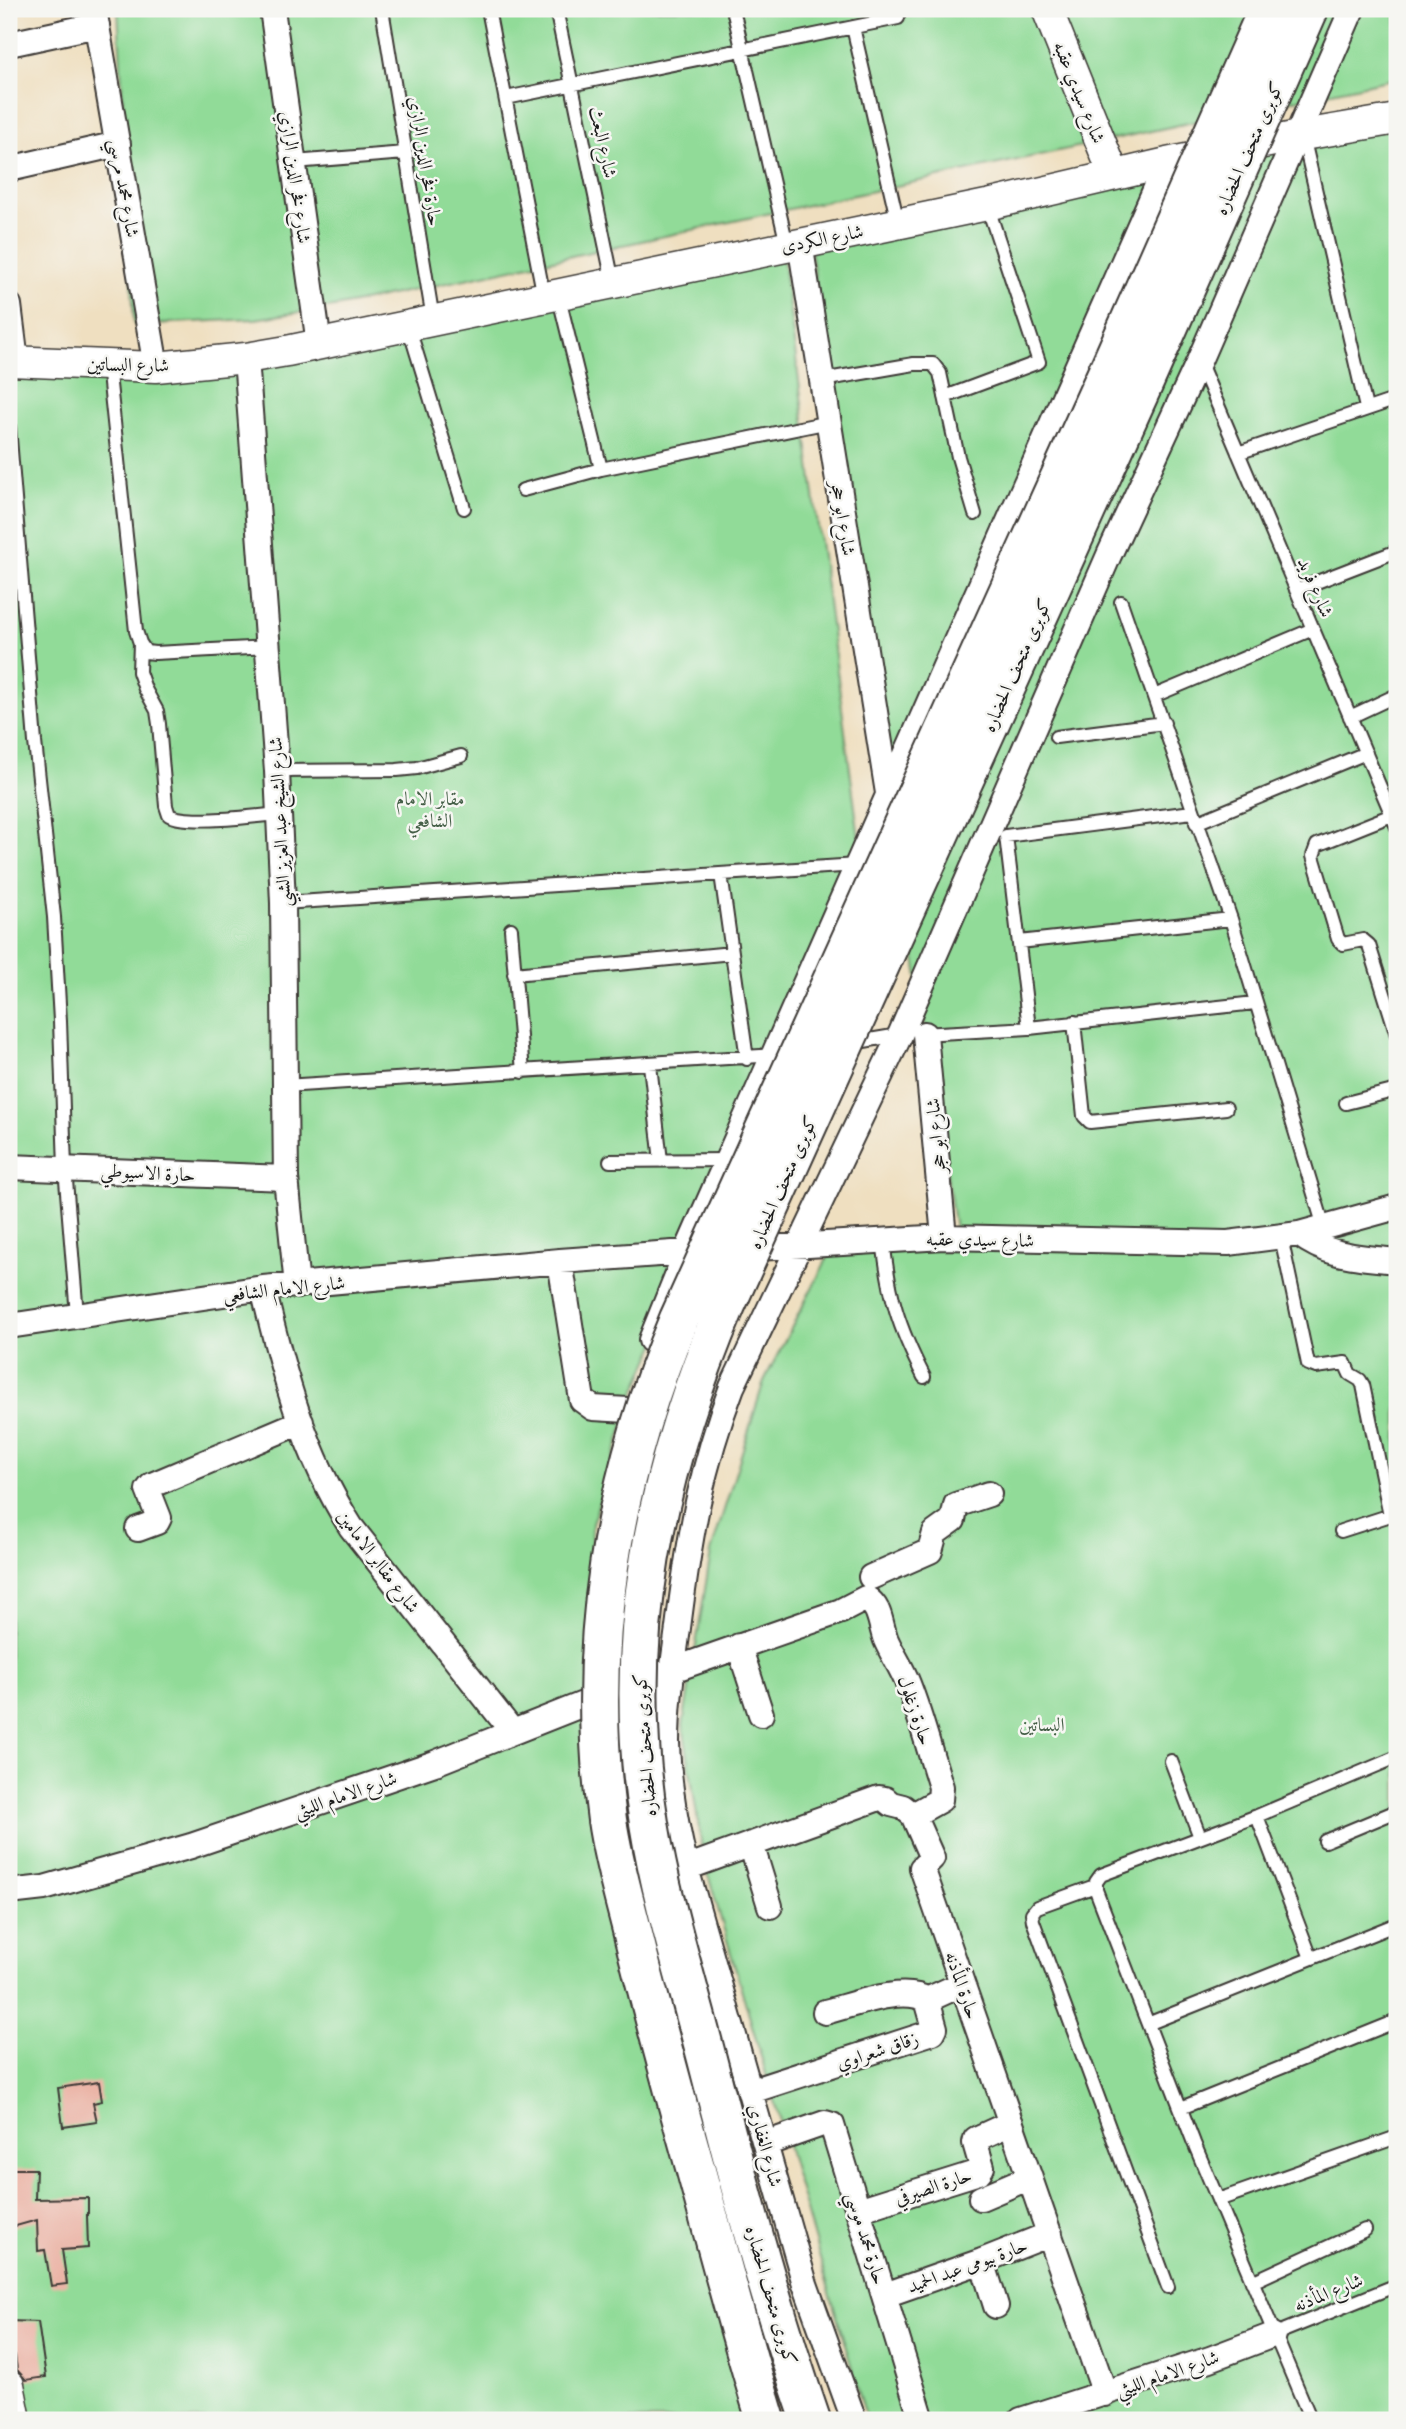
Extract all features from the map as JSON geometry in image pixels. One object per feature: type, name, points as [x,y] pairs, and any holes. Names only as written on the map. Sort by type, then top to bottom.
[{"type":"highway","name":"كوبرى متحف الحضاره","points":[[764,2420],[653,2018],[608,1822],[599,1730],[600,1648],[605,1590],[620,1497],[645,1406],[679,1318],[1108,371],[1268,9]]},
{"type":"highway","name":"كوبرى متحف الحضاره","points":[[811,2420],[769,2291],[746,2208],[672,1928],[649,1824],[641,1761],[638,1672],[646,1577],[654,1530],[676,1439],[706,1352],[726,1305],[1142,387],[1309,9]]},
{"type":"street","name":"شارع فخر الدين الرازي","points":[[272,9],[319,344]]},
{"type":"street","name":"شارع سيدي عقبه","points":[[1047,9],[1114,175]]},
{"type":"street","name":"شارع الغفاري","points":[[854,2420],[805,2284],[685,1868],[671,1791],[667,1744],[668,1710],[693,1520],[715,1431],[732,1387],[900,1035],[1105,564],[1300,136],[1352,9]]},
{"type":"street","points":[[9,44],[96,17]]},
{"type":"street","name":"شارع محمد مرسي","points":[[96,17],[156,367]]},
{"type":"street","name":"شارع الكردى","points":[[246,358],[987,205],[1167,163],[1300,136],[1394,123]]},
{"type":"street","points":[[9,169],[118,144]]},
{"type":"street","points":[[764,2420],[703,2235],[618,1925],[600,1836],[592,1759],[590,1662],[598,1567],[613,1475],[628,1410],[663,1307],[1167,163]]},
{"type":"street","name":"شارع ابو حجر","points":[[794,244],[822,380],[889,794]]},
{"type":"street","points":[[9,305],[12,361]]},
{"type":"street","name":"شارع البساتين","points":[[12,361],[156,367],[246,358]]},
{"type":"street","name":"شارع الشيخ عبد العزيز الشبي","points":[[246,358],[277,771],[283,903],[286,1178],[297,1286]]},
{"type":"street","points":[[1002,537],[1105,564]]},
{"type":"street","points":[[992,560],[1105,564]]},
{"type":"street","name":"شارع ابو حجر","points":[[925,1034],[944,1237]]},
{"type":"street","name":"حارة الاسيوطي","points":[[9,1167],[286,1178]]},
{"type":"street","name":"شارع سيدي عقبه","points":[[560,1261],[944,1237],[1228,1243],[1290,1235],[1397,1207]]},
{"type":"street","points":[[1290,1235],[1343,1255],[1397,1261]]},
{"type":"street","points":[[560,1261],[582,1400],[593,1408],[628,1410]]},
{"type":"street","name":"شارع الامام الشافعي","points":[[9,1326],[263,1288],[560,1261]]},
{"type":"street","name":"شارع مقاابر الامامين","points":[[263,1288],[282,1371],[331,1495],[351,1527],[512,1731]]},
{"type":"street","points":[[138,1529],[157,1522],[159,1518],[148,1490],[152,1485],[301,1422]]},
{"type":"street","points":[[672,1670],[841,1611],[868,1578],[930,1551],[935,1534],[953,1520],[956,1505],[989,1493]]},
{"type":"street","name":"حارة زغلول","points":[[868,1578],[887,1643],[900,1664],[941,1787],[940,1800],[913,1815]]},
{"type":"street","points":[[739,1646],[761,1714]]},
{"type":"street","name":"شارع الامام الليثي","points":[[9,1892],[44,1888],[191,1846],[435,1763],[672,1670]]},
{"type":"street","points":[[685,1868],[879,1798],[903,1807],[913,1815]]},
{"type":"street","name":"حارة المأذنه","points":[[913,1815],[932,1858],[922,1868],[1105,2394]]},
{"type":"street","points":[[751,1844],[770,1906]]},
{"type":"street","points":[[825,2012],[900,1994],[919,1994],[928,2000],[962,1984]]},
{"type":"street","name":"زقاق شعراوي","points":[[751,2091],[933,2032],[935,2028],[928,2000]]},
{"type":"street","name":"حارة محمد موسي","points":[[765,2144],[825,2123],[832,2125],[922,2420]]},
{"type":"street","name":"حارة الصيرفي","points":[[858,2210],[979,2172],[982,2167],[976,2139],[1011,2123]]},
{"type":"street","name":"حارة الصيرفي","points":[[981,2198],[1030,2177]]},
{"type":"street","name":"حارة بيومى عبد الحميد","points":[[884,2295],[1050,2234]]},
{"type":"street","points":[[982,2261],[996,2306]]},
{"type":"street","name":"شارع الامام الليثي","points":[[1021,2420],[1210,2359],[1273,2335]]},
{"type":"street","points":[[9,2385],[16,2420]]},
{"type":"lane","name":"حارة فخر الدين الرازي","points":[[382,9],[405,153],[420,322],[464,508]]},
{"type":"lane","points":[[488,9],[551,296],[601,469]]},
{"type":"lane","name":"شارع البعث","points":[[556,9],[613,282]]},
{"type":"lane","points":[[733,9],[741,50],[794,244]]},
{"type":"lane","points":[[506,98],[898,18]]},
{"type":"lane","points":[[853,27],[898,223]]},
{"type":"lane","points":[[1300,136],[1366,408]]},
{"type":"lane","points":[[293,162],[405,153]]},
{"type":"lane","points":[[945,397],[1039,362],[987,205]]},
{"type":"lane","name":"شارع فريد","points":[[1199,362],[1395,821]]},
{"type":"lane","points":[[822,380],[923,363],[933,364],[937,368],[975,514]]},
{"type":"lane","points":[[107,365],[136,631],[140,643],[146,652],[155,653],[268,647]]},
{"type":"lane","points":[[1238,453],[1397,399]]},
{"type":"lane","points":[[523,490],[601,469],[829,422]]},
{"type":"lane","points":[[9,426],[35,742],[54,917],[65,1168],[77,1315]]},
{"type":"lane","points":[[1296,590],[1397,551]]},
{"type":"lane","points":[[1121,602],[1231,919],[1324,1227]]},
{"type":"lane","points":[[1154,696],[1313,629]]},
{"type":"lane","points":[[140,643],[139,672],[157,711],[169,815],[198,819],[279,814]]},
{"type":"lane","points":[[1350,717],[1397,695]]},
{"type":"lane","points":[[1056,737],[1164,723]]},
{"type":"lane","points":[[1029,1028],[1006,836],[1194,817],[1366,753]]},
{"type":"lane","points":[[277,771],[397,770],[417,768],[461,756]]},
{"type":"lane","points":[[1395,821],[1317,845],[1313,856],[1338,939],[1343,944],[1363,940],[1369,945],[1397,1035]]},
{"type":"lane","points":[[283,903],[857,865]]},
{"type":"lane","points":[[721,874],[747,1059]]},
{"type":"lane","points":[[1019,942],[1231,919]]},
{"type":"lane","points":[[511,929],[523,1072]]},
{"type":"lane","points":[[514,974],[732,953]]},
{"type":"lane","points":[[284,1086],[747,1059],[900,1035],[1029,1028],[1255,1003]]},
{"type":"lane","points":[[1074,1022],[1084,1116],[1090,1122],[1226,1108]]},
{"type":"lane","points":[[650,1065],[661,1161]]},
{"type":"lane","points":[[1346,1103],[1397,1090]]},
{"type":"lane","points":[[610,1161],[727,1160]]},
{"type":"lane","points":[[1290,1235],[1308,1364],[1316,1367],[1345,1363],[1352,1376],[1363,1385],[1392,1514],[1341,1531]]},
{"type":"lane","points":[[883,1239],[895,1313],[907,1345],[924,1377]]},
{"type":"lane","points":[[1168,2287],[1032,1913],[1037,1907],[1095,1886],[1101,1875],[1257,1816],[1397,1756]]},
{"type":"lane","points":[[1171,1762],[1200,1838]]},
{"type":"lane","points":[[1325,1841],[1397,1811]]},
{"type":"lane","points":[[1257,1816],[1311,1958]]},
{"type":"lane","points":[[1095,1886],[1218,2200],[1311,2420]]},
{"type":"lane","points":[[1150,2023],[1397,1924]]},
{"type":"lane","points":[[1181,2108],[1397,2021]]},
{"type":"lane","points":[[1218,2200],[1397,2137]]},
{"type":"lane","points":[[1252,2282],[1365,2230]]},
{"type":"lane","name":"شارع المأذنه","points":[[1273,2335],[1396,2290]]},
{"type":"green space","points":[[118,9],[1397,9],[1397,78],[340,306],[255,319],[134,325]]},
{"type":"green space","name":"البساتين","points":[[1397,127],[1397,2420],[867,2420],[704,1861],[683,1725],[711,1552],[764,1381],[828,1257],[957,1243],[810,244]]},
{"type":"green space","name":"مقابر الامام الشافعي","points":[[782,252],[864,876],[634,1394],[592,1524],[588,1673],[750,2420],[29,2420],[9,2320],[9,364],[167,370]]},
{"type":"building","points":[[99,2082],[102,2101],[93,2103],[97,2122],[63,2127],[58,2088]]},
{"type":"building","points":[[9,2169],[36,2169],[35,2199],[88,2198],[88,2248],[62,2250],[67,2284],[51,2286],[45,2250],[38,2251],[37,2220],[9,2228]]},
{"type":"building","points":[[9,2321],[38,2322],[46,2377],[26,2380],[17,2370],[15,2355],[12,2355]]}]
